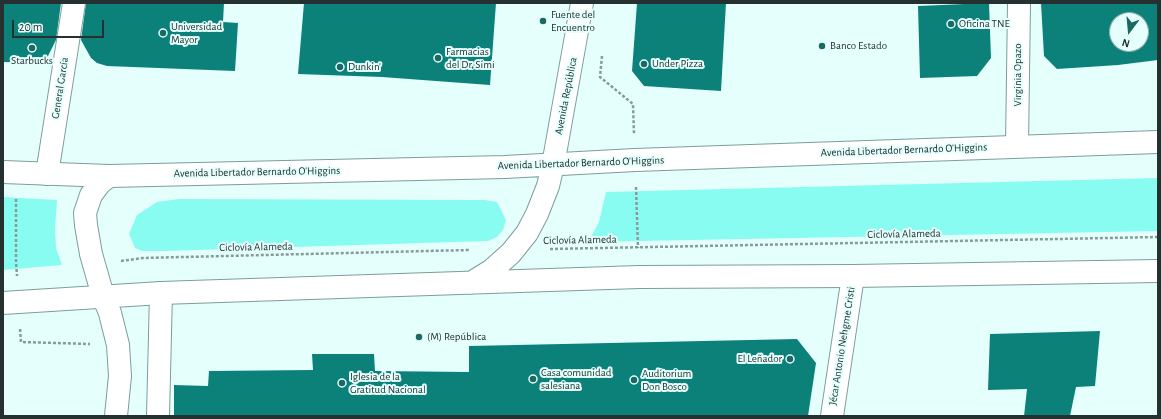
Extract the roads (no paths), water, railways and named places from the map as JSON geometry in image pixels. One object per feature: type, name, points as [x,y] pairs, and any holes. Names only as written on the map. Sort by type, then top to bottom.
[{"type":"main road","name":"General García","points":[[47,174],[74,3]]},
{"type":"main road","name":"Avenida República","points":[[471,283],[492,270],[514,249],[527,233],[537,214],[548,186],[553,165],[582,3]]},
{"type":"main road","name":"Virginia Opazo","points":[[1017,146],[1019,3]]},
{"type":"main road","name":"Avenida Libertador Bernardo O'Higgins","points":[[3,172],[109,176],[553,165],[635,160],[1158,142]]},
{"type":"main road","points":[[109,176],[100,183],[91,195],[85,213],[91,254],[103,296],[110,312],[118,345],[120,376],[116,416]]},
{"type":"main road","points":[[3,303],[161,293],[639,278],[1158,271]]},
{"type":"main road","name":"Jécar Antonio Nehgme Cristi","points":[[832,416],[854,276]]},
{"type":"main road","points":[[158,416],[161,293]]},
{"type":"place","name":"Fuente del Encuentro","points":[[543,21]]},
{"type":"place","name":"Oficina TNE","points":[[951,24]]},
{"type":"place","name":"Universidad Mayor","points":[[163,33]]},
{"type":"place","name":"Banco Estado","points":[[822,46]]},
{"type":"place","name":"Starbucks","points":[[32,48]]},
{"type":"place","name":"Farmacias del Dr. Simi","points":[[438,58]]},
{"type":"place","name":"Under Pizza","points":[[644,64]]},
{"type":"place","name":"Dunkin'","points":[[340,67]]},
{"type":"place","name":"(M) República","points":[[419,337]]},
{"type":"place","name":"El Leñador","points":[[790,359]]},
{"type":"place","name":"Casa comunidad salesiana","points":[[533,379]]},
{"type":"place","name":"Auditorium Don Bosco","points":[[634,380]]},
{"type":"place","name":"Iglesia de la Gratitud Nacional","points":[[342,383]]}]
